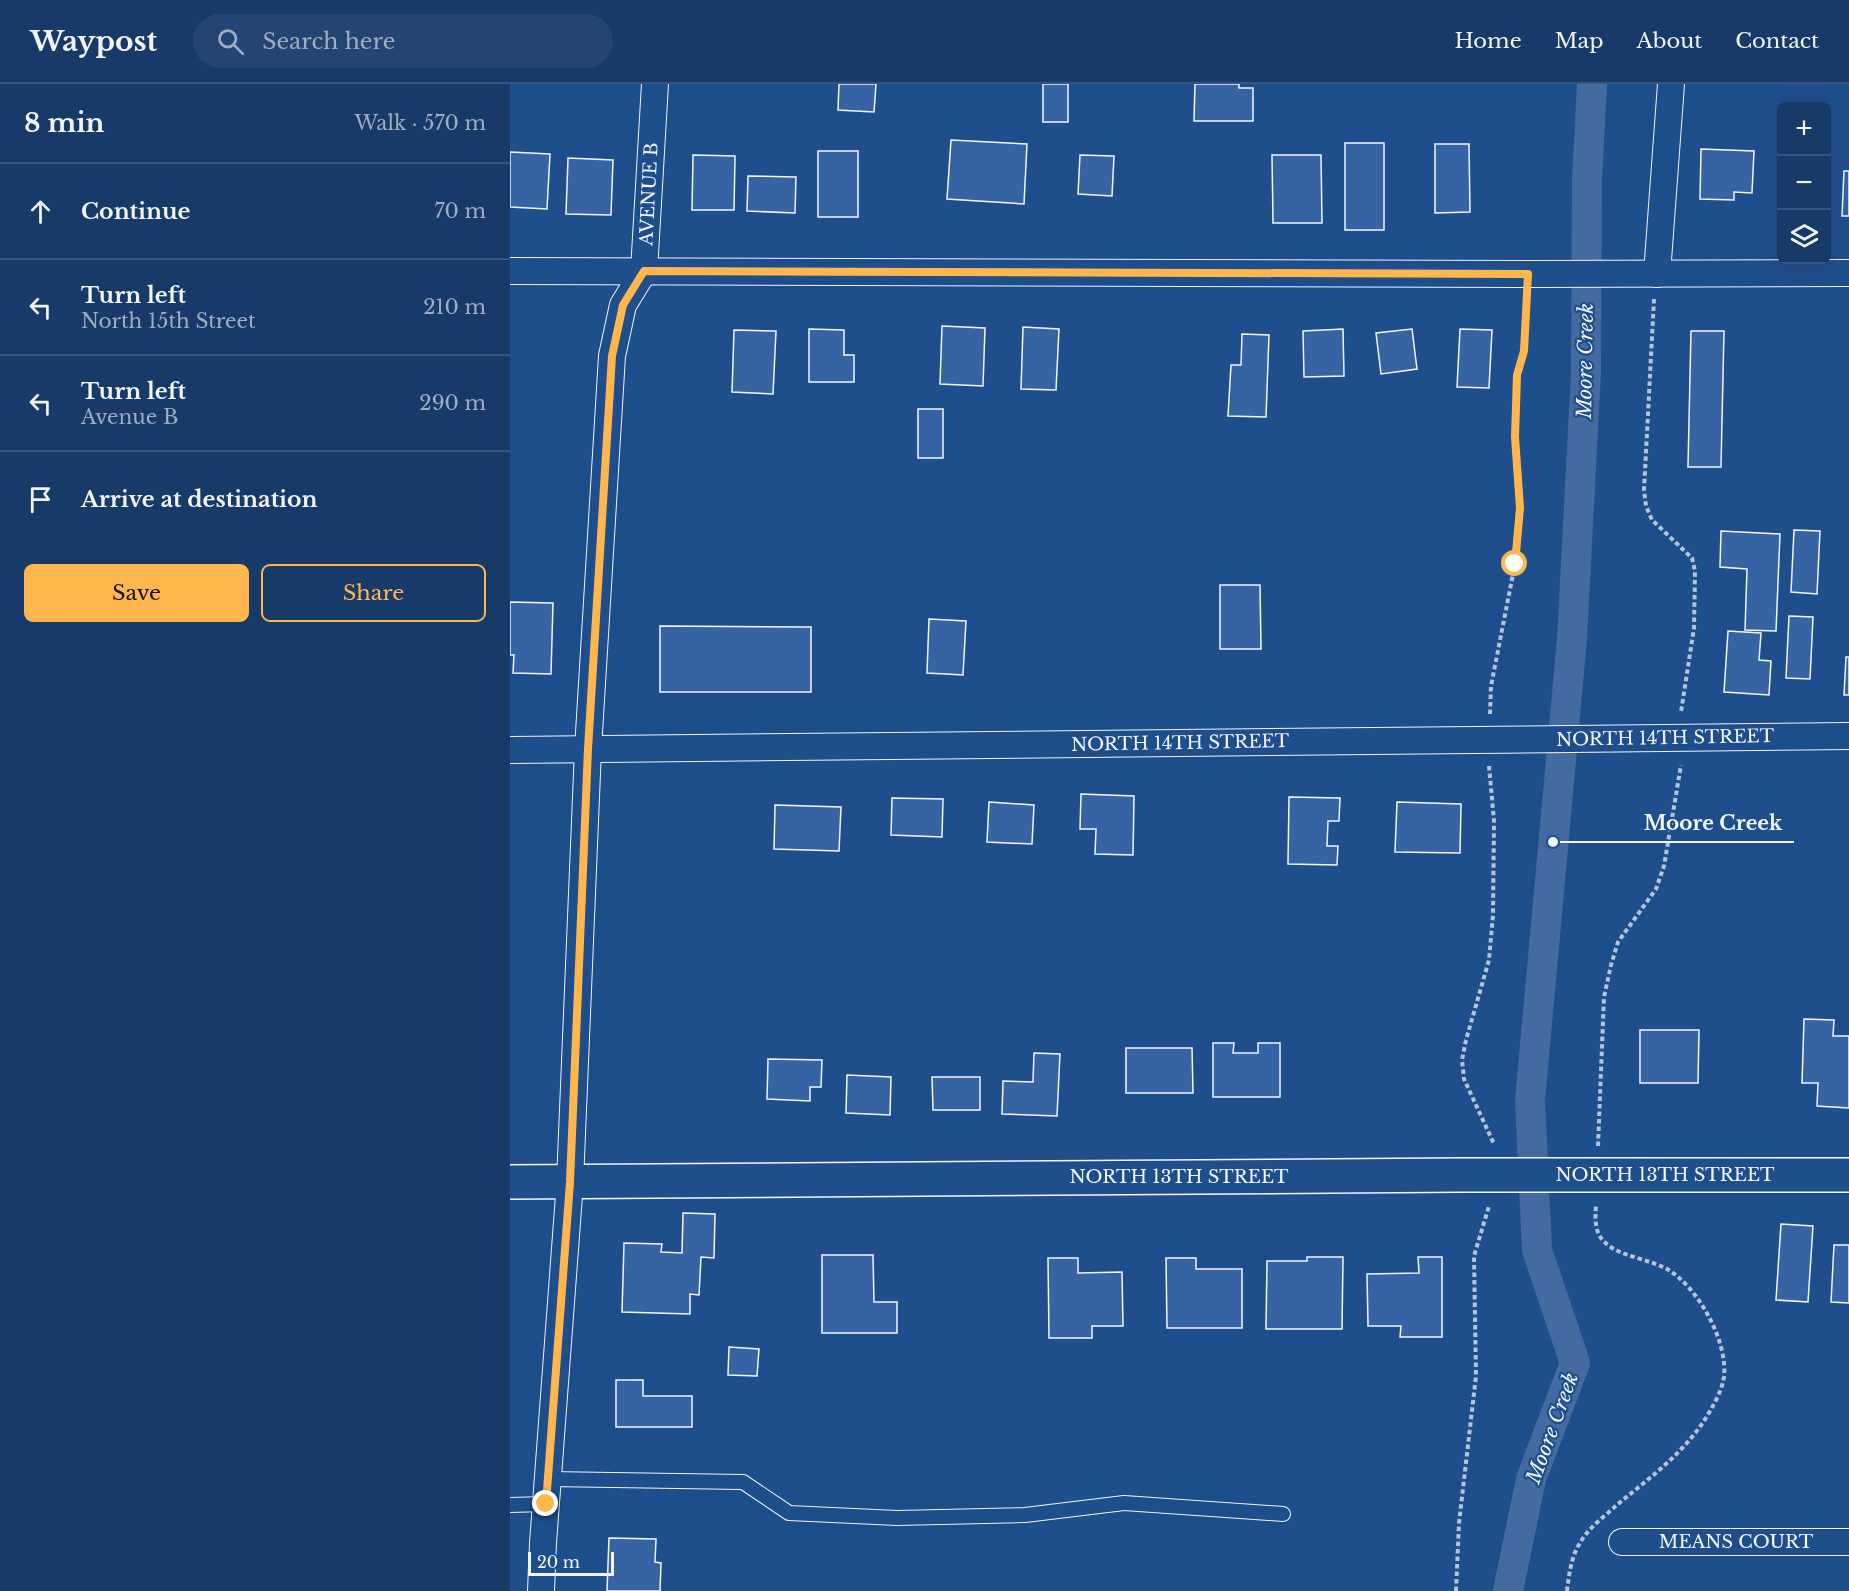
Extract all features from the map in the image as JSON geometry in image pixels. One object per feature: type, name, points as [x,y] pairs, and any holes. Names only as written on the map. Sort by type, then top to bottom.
[{"type":"street","name":"AVENUE B","points":[[541,1591],[570,1182],[588,749],[612,356],[623,305],[644,271],[655,84]]},
{"type":"street","points":[[1656,286],[1671,84]]},
{"type":"street","points":[[510,271],[1625,274],[1656,286],[1849,273]]},
{"type":"street","name":"NORTH 14TH STREET","points":[[510,750],[1849,736]]},
{"type":"street","name":"NORTH 13TH STREET","points":[[510,1182],[1849,1175]]},
{"type":"street","name":"MEANS COURT","points":[[1623,1542],[1849,1542]]},
{"type":"lane","points":[[510,1505],[547,1492],[743,1482],[789,1513],[897,1518],[1025,1515],[1124,1503],[1283,1514]]},
{"type":"path","points":[[1489,718],[1491,686],[1515,564],[1520,508],[1515,437],[1517,375],[1524,351],[1535,274]]},
{"type":"path","points":[[1656,286],[1644,490],[1646,506],[1652,520],[1692,558],[1695,572],[1694,628],[1681,715]]},
{"type":"path","points":[[1597,1154],[1604,997],[1618,942],[1656,889],[1664,866],[1681,774],[1681,759]]},
{"type":"path","points":[[1490,761],[1494,821],[1493,915],[1489,960],[1462,1060],[1464,1079],[1493,1143],[1495,1154]]},
{"type":"path","points":[[1456,1591],[1459,1523],[1476,1376],[1474,1256],[1487,1216],[1490,1196]]},
{"type":"path","points":[[1567,1591],[1571,1566],[1579,1544],[1595,1524],[1677,1455],[1700,1428],[1716,1400],[1724,1378],[1723,1352],[1711,1319],[1689,1288],[1667,1269],[1608,1246],[1596,1233],[1596,1197]]},
{"type":"building","points":[[839,84],[876,84],[874,112],[838,110]]},
{"type":"building","points":[[1043,84],[1068,84],[1068,122],[1043,122]]},
{"type":"building","points":[[1195,84],[1239,84],[1239,88],[1253,88],[1253,121],[1194,121]]},
{"type":"building","points":[[951,140],[1027,144],[1024,204],[947,199]]},
{"type":"building","points":[[1345,143],[1384,143],[1384,230],[1345,230]]},
{"type":"building","points":[[1435,144],[1469,144],[1470,212],[1435,213]]},
{"type":"building","points":[[1701,149],[1754,151],[1752,193],[1734,192],[1734,200],[1700,199]]},
{"type":"building","points":[[818,151],[858,151],[858,217],[818,217]]},
{"type":"building","points":[[510,152],[550,154],[547,209],[510,207]]},
{"type":"building","points":[[693,155],[735,156],[734,210],[692,210]]},
{"type":"building","points":[[1080,155],[1114,156],[1112,196],[1078,194]]},
{"type":"building","points":[[1272,155],[1321,155],[1322,223],[1273,223]]},
{"type":"building","points":[[568,158],[613,160],[611,215],[566,214]]},
{"type":"building","points":[[1844,171],[1849,171],[1849,216],[1842,216]]},
{"type":"building","points":[[748,176],[796,177],[795,213],[747,211]]},
{"type":"building","points":[[942,326],[985,328],[983,386],[940,384]]},
{"type":"building","points":[[1023,327],[1059,329],[1056,390],[1021,389]]},
{"type":"building","points":[[809,329],[844,330],[844,355],[854,355],[854,382],[809,382]]},
{"type":"building","points":[[1343,329],[1344,376],[1304,377],[1303,331]]},
{"type":"building","points":[[1412,329],[1417,369],[1381,374],[1376,333]]},
{"type":"building","points":[[1460,329],[1492,330],[1489,388],[1457,387]]},
{"type":"building","points":[[734,330],[776,331],[773,394],[732,392]]},
{"type":"building","points":[[1691,331],[1724,331],[1721,467],[1688,467]]},
{"type":"building","points":[[1242,334],[1269,335],[1266,417],[1228,416],[1231,365],[1241,365]]},
{"type":"building","points":[[918,409],[943,409],[943,458],[918,458]]},
{"type":"building","points":[[1794,530],[1820,531],[1817,594],[1791,592]]},
{"type":"building","points":[[1721,531],[1780,534],[1776,631],[1745,630],[1747,569],[1720,567]]},
{"type":"building","points":[[1220,585],[1260,585],[1261,649],[1220,649]]},
{"type":"building","points":[[510,602],[553,603],[551,674],[513,673],[514,655],[510,655]]},
{"type":"building","points":[[1789,616],[1813,617],[1810,679],[1786,678]]},
{"type":"building","points":[[929,619],[966,621],[963,675],[927,673]]},
{"type":"building","points":[[660,626],[811,627],[811,692],[660,692]]},
{"type":"building","points":[[1728,631],[1761,633],[1759,660],[1771,661],[1769,695],[1724,692]]},
{"type":"building","points":[[1846,657],[1849,657],[1849,695],[1844,695]]},
{"type":"building","points":[[1081,794],[1134,796],[1133,855],[1095,854],[1096,829],[1080,829]]},
{"type":"building","points":[[1289,797],[1340,798],[1339,821],[1328,821],[1327,846],[1338,846],[1337,865],[1288,864]]},
{"type":"building","points":[[892,798],[943,799],[942,837],[891,835]]},
{"type":"building","points":[[989,802],[1034,805],[1032,844],[987,842]]},
{"type":"building","points":[[1397,802],[1461,804],[1460,853],[1395,852]]},
{"type":"building","points":[[775,805],[841,807],[839,851],[774,849]]},
{"type":"building","points":[[1804,1019],[1834,1020],[1833,1036],[1849,1036],[1849,1108],[1817,1106],[1818,1083],[1802,1083]]},
{"type":"building","points":[[1640,1030],[1699,1030],[1698,1083],[1640,1083]]},
{"type":"building","points":[[1213,1043],[1234,1043],[1233,1053],[1258,1053],[1258,1043],[1280,1043],[1280,1097],[1213,1097]]},
{"type":"building","points":[[1126,1048],[1192,1048],[1193,1093],[1126,1093]]},
{"type":"building","points":[[1034,1053],[1060,1054],[1057,1116],[1002,1114],[1003,1081],[1033,1082]]},
{"type":"building","points":[[768,1059],[822,1060],[821,1087],[810,1087],[810,1101],[767,1099]]},
{"type":"building","points":[[847,1075],[891,1077],[890,1115],[846,1113]]},
{"type":"building","points":[[932,1077],[980,1077],[980,1110],[933,1110]]},
{"type":"building","points":[[683,1213],[715,1214],[714,1258],[701,1257],[699,1295],[690,1294],[690,1314],[622,1312],[624,1243],[662,1244],[661,1252],[682,1253]]},
{"type":"building","points":[[1781,1224],[1813,1226],[1808,1302],[1776,1300]]},
{"type":"building","points":[[1834,1245],[1849,1245],[1849,1303],[1831,1302]]},
{"type":"building","points":[[822,1255],[873,1255],[874,1302],[897,1302],[897,1333],[822,1333]]},
{"type":"building","points":[[1307,1257],[1343,1257],[1342,1329],[1266,1329],[1267,1261],[1307,1261]]},
{"type":"building","points":[[1418,1257],[1442,1257],[1442,1337],[1400,1337],[1401,1326],[1368,1326],[1367,1274],[1419,1273]]},
{"type":"building","points":[[1048,1258],[1078,1258],[1078,1273],[1122,1272],[1123,1326],[1092,1326],[1092,1338],[1049,1338]]},
{"type":"building","points":[[1166,1258],[1196,1258],[1196,1269],[1242,1269],[1242,1328],[1167,1328]]},
{"type":"building","points":[[729,1347],[759,1349],[757,1376],[728,1375]]},
{"type":"building","points":[[616,1380],[643,1380],[643,1396],[692,1396],[692,1427],[616,1427]]},
{"type":"building","points":[[609,1538],[656,1539],[655,1562],[661,1563],[660,1591],[607,1591]]},
{"type":"waterway","name":"Moore Creek","points":[[1508,1591],[1531,1479],[1575,1363],[1537,1250],[1530,1100],[1572,639],[1586,372],[1587,180],[1592,84]]},
{"type":"place","name":"Moore Creek","points":[[1553,842]]},
{"type":"route","points":[[546,1504],[570,1182],[588,749],[612,356],[623,305],[644,271],[1528,274],[1524,351],[1517,375],[1515,437],[1520,508],[1515,564]]}]
